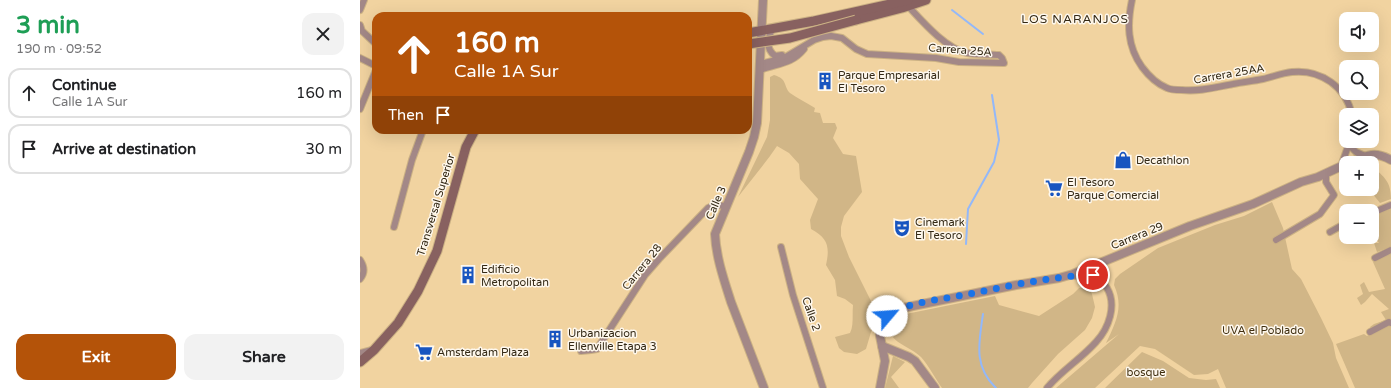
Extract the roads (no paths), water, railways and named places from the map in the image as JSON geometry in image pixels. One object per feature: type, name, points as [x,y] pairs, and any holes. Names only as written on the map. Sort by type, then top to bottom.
[{"type":"main road","points":[[752,32],[926,0]]},
{"type":"main road","points":[[752,43],[790,38],[856,20],[908,3]]},
{"type":"main road","name":"Transversal Superior","points":[[360,362],[374,350],[398,323],[418,291],[437,251],[466,147],[473,134]]},
{"type":"street","points":[[360,10],[364,0]]},
{"type":"street","points":[[760,67],[763,0]]},
{"type":"street","name":"Carrera 25AA","points":[[1132,0],[1129,35],[1136,59],[1146,72],[1168,89],[1194,91],[1292,72],[1308,72],[1324,77],[1337,86],[1344,94],[1350,108]]},
{"type":"street","name":"Carrera 25A","points":[[760,67],[784,58],[814,40],[823,37],[837,36],[859,51],[867,54],[936,58],[959,62],[1004,63],[999,55],[966,53],[950,45],[927,26],[908,3]]},
{"type":"street","points":[[360,25],[362,31],[372,40]]},
{"type":"street","points":[[772,29],[768,43],[771,51],[775,56],[791,54]]},
{"type":"street","name":"Carrera 25A","points":[[760,67],[789,61],[799,55],[806,46]]},
{"type":"street","points":[[360,58],[372,64]]},
{"type":"street","name":"Calle 3","points":[[760,67],[757,123],[754,137],[728,206],[715,234],[724,281],[742,333],[764,388]]},
{"type":"street","points":[[360,109],[372,80]]},
{"type":"street","points":[[394,227],[412,160],[422,134]]},
{"type":"street","points":[[1353,148],[1356,152],[1365,156],[1377,154],[1391,160]]},
{"type":"street","name":"Carrera 29","points":[[880,388],[885,361],[879,325],[894,311],[923,303],[1059,278],[1083,270],[1190,226],[1253,204],[1301,182],[1339,168]]},
{"type":"street","points":[[1276,240],[1320,214],[1334,195],[1326,182],[1326,173]]},
{"type":"street","name":"Carrera 28","points":[[581,351],[597,349],[645,275],[708,208],[714,205],[728,206]]},
{"type":"street","points":[[1379,210],[1391,205]]},
{"type":"street","points":[[1330,232],[1339,227]]},
{"type":"street","name":"Calle 2","points":[[781,247],[793,295],[823,388]]},
{"type":"street","points":[[1376,258],[1391,250]]},
{"type":"street","points":[[360,260],[364,269],[363,275],[360,279]]},
{"type":"street","points":[[1047,388],[1097,342],[1107,324],[1112,305],[1109,292],[1102,281],[1093,275],[1059,278]]},
{"type":"street","points":[[1370,332],[1389,322],[1391,323]]},
{"type":"street","points":[[882,346],[915,361],[935,388]]},
{"type":"street","points":[[360,353],[374,350]]},
{"type":"waterway","points":[[952,10],[983,34]]},
{"type":"waterway","points":[[966,244],[968,209],[994,162],[999,140],[992,95]]},
{"type":"waterway","points":[[983,314],[979,353],[984,371],[996,388]]},
{"type":"place","name":"Parque Empresarial El Tesoro","points":[[825,81]]},
{"type":"place","name":"Decathlon","points":[[1123,160]]},
{"type":"place","name":"El Tesoro Parque Comercial","points":[[1054,188]]},
{"type":"place","name":"Cinemark El Tesoro","points":[[902,228]]},
{"type":"place","name":"Edificio Metropolitan","points":[[468,275]]},
{"type":"place","name":"Urbanizacion Ellenville Etapa 3","points":[[555,339]]},
{"type":"place","name":"Amsterdam Plaza","points":[[424,352]]},
{"type":"district","name":"LOS NARANJOS","points":[[1075,19]]},
{"type":"park label","name":"UVA el Poblado","points":[[1263,330]]},
{"type":"park label","name":"bosque","points":[[1146,372]]}]
